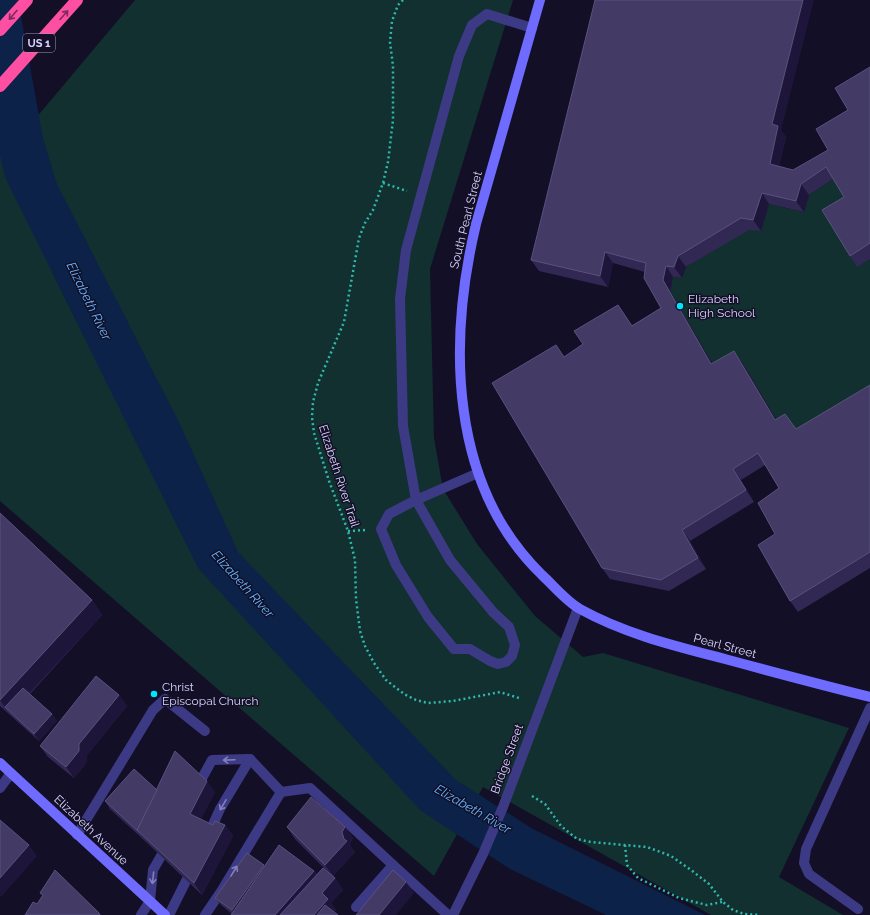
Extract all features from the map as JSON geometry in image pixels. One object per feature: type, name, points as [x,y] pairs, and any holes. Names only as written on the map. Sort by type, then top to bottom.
[{"type":"highway","points":[[0,30],[27,0]]},
{"type":"highway","name":"US 1","points":[[0,86],[77,0]]},
{"type":"street","name":"South Pearl Street","points":[[540,0],[469,253],[464,290],[460,349],[461,388],[469,440],[478,473],[484,490],[498,518],[514,543],[536,569],[578,608]]},
{"type":"street","points":[[478,473],[416,500],[389,514],[381,529],[396,565],[428,617],[454,649],[470,649],[498,664],[506,662],[512,656],[515,644],[509,627],[493,612],[450,560],[416,500],[403,426],[400,299],[406,250],[459,56],[472,25],[487,14],[532,28]]},
{"type":"street","name":"Pearl Street","points":[[578,608],[622,630],[666,644],[870,697]]},
{"type":"street","name":"Bridge Street","points":[[453,915],[483,854],[503,807],[578,608]]},
{"type":"street","points":[[77,835],[153,710],[165,699],[205,731]]},
{"type":"street","points":[[858,909],[809,874],[804,863],[806,849],[870,708]]},
{"type":"street","points":[[210,831],[220,810],[250,759]]},
{"type":"street","points":[[201,780],[212,760],[250,759],[281,792]]},
{"type":"street","name":"Elizabeth Avenue","points":[[0,763],[165,915]]},
{"type":"street","points":[[0,788],[11,773]]},
{"type":"street","points":[[281,792],[310,788],[448,915]]},
{"type":"street","points":[[205,915],[222,890],[281,792]]},
{"type":"street","points":[[141,915],[150,901],[153,870],[161,856]]},
{"type":"street","points":[[356,907],[393,865]]},
{"type":"street","points":[[169,915],[187,879]]},
{"type":"path","name":"Elizabeth River Trail","points":[[403,0],[398,5],[392,21],[390,42],[393,66],[393,120],[388,162],[383,183],[373,210],[359,238],[344,322],[318,383],[313,402],[312,416],[314,433],[329,481],[348,531],[355,560],[356,599],[360,631],[365,646],[374,663],[386,680],[404,694],[416,700],[428,703],[453,701],[500,692],[519,698]]},
{"type":"path","points":[[383,183],[421,195]]},
{"type":"path","points":[[348,531],[381,529]]},
{"type":"path","points":[[532,796],[545,804],[568,833],[591,842],[647,847],[671,856],[709,884],[723,902],[733,910],[744,914],[760,915]]},
{"type":"path","points":[[625,845],[627,865],[638,878],[679,898],[708,905],[723,902]]},
{"type":"green space","points":[[135,0],[513,0],[430,269],[434,438],[443,489],[477,544],[535,616],[583,657],[603,653],[849,728],[779,877],[843,915],[711,915],[483,787],[434,876],[0,501],[0,156],[41,112]]},
{"type":"green space","points":[[833,179],[852,208],[870,259],[870,400],[803,440],[783,431],[719,375],[670,291],[673,277],[682,278],[686,267],[749,229],[761,231],[769,204],[804,212],[809,195]]},
{"type":"water","name":"Elizabeth River","points":[[0,0],[18,0],[43,138],[57,184],[178,420],[238,552],[456,780],[533,829],[705,915],[606,915],[510,869],[421,811],[198,568],[5,177],[0,155]]},
{"type":"building","points":[[595,0],[803,0],[772,124],[778,126],[770,164],[793,170],[828,150],[816,129],[848,110],[835,88],[870,67],[870,243],[850,256],[822,210],[844,197],[826,167],[801,184],[796,201],[762,193],[753,220],[741,218],[678,256],[674,267],[666,266],[663,280],[711,364],[734,351],[775,420],[785,414],[796,429],[870,385],[870,552],[790,601],[758,545],[775,534],[758,503],[779,488],[758,453],[733,469],[746,490],[682,530],[698,558],[661,580],[602,568],[492,383],[556,345],[564,357],[583,344],[574,331],[618,305],[632,326],[661,308],[644,278],[646,263],[605,252],[600,276],[531,260]]},
{"type":"building","points":[[0,513],[92,600],[0,700]]},
{"type":"building","points":[[96,676],[119,695],[79,744],[79,751],[66,767],[40,746]]},
{"type":"building","points":[[23,688],[52,714],[34,734],[5,707]]},
{"type":"building","points":[[175,751],[207,781],[190,814],[213,825],[215,821],[225,825],[194,883],[137,830]]},
{"type":"building","points":[[134,769],[157,790],[137,830],[140,833],[105,801]]},
{"type":"building","points":[[311,797],[345,827],[342,832],[344,839],[347,841],[325,865],[287,827]]},
{"type":"building","points":[[0,820],[29,845],[0,878]]},
{"type":"building","points":[[279,845],[314,871],[275,915],[231,915]]},
{"type":"building","points":[[247,853],[264,865],[232,910],[215,898]]},
{"type":"building","points":[[323,868],[335,878],[322,893],[328,899],[314,915],[280,915]]},
{"type":"building","points":[[55,870],[100,915],[25,915],[33,902],[37,904],[43,895],[40,893]]},
{"type":"building","points":[[393,870],[406,882],[379,915],[356,915]]},
{"type":"building","points":[[325,905],[338,915],[317,915]]},
{"type":"place","name":"Elizabeth High School","points":[[680,306]]},
{"type":"place","name":"Christ Episcopal Church","points":[[154,694]]}]
